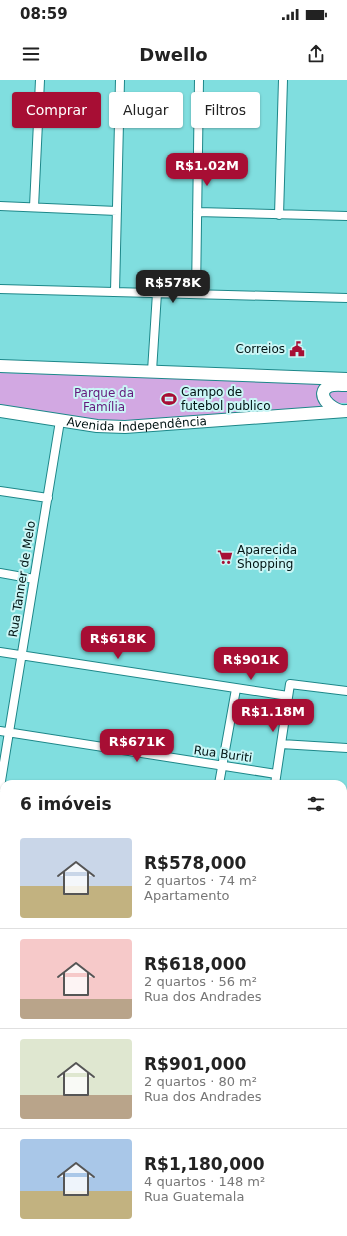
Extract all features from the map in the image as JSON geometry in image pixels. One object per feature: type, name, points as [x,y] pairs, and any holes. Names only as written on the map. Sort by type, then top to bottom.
[{"type":"main road","points":[[0,366],[347,379]]},
{"type":"main road","points":[[346,411],[330,406],[323,396],[326,389],[331,386],[347,385]]},
{"type":"main road","name":"Avenida Independência","points":[[0,411],[99,426],[125,427],[346,411]]},
{"type":"street","points":[[34,207],[40,80]]},
{"type":"street","points":[[115,292],[120,80]]},
{"type":"street","points":[[196,294],[199,80]]},
{"type":"street","points":[[278,215],[283,80]]},
{"type":"street","points":[[0,206],[117,211]]},
{"type":"street","points":[[197,212],[347,216]]},
{"type":"street","points":[[0,289],[347,298]]},
{"type":"street","points":[[152,371],[156,293]]},
{"type":"street","name":"Rua Tanner de Melo","points":[[1,780],[60,421]]},
{"type":"street","points":[[0,491],[48,498]]},
{"type":"street","points":[[0,573],[34,578]]},
{"type":"street","points":[[0,652],[288,696]]},
{"type":"street","points":[[275,780],[290,684],[347,691]]},
{"type":"street","points":[[220,780],[236,688]]},
{"type":"street","name":"Rua Buriti","points":[[0,731],[222,767],[276,774]]},
{"type":"street","points":[[281,744],[347,748]]},
{"type":"green space","name":"Parque da Família","points":[[0,373],[325,382],[324,407],[111,424],[0,409]]},
{"type":"green space","points":[[347,387],[347,403],[333,403],[329,400],[329,391]]},
{"type":"place","name":"Correios","points":[[297,349]]},
{"type":"place","name":"Campo de futebol publico","points":[[169,399]]},
{"type":"place","name":"Aparecida Shopping","points":[[225,557]]}]
